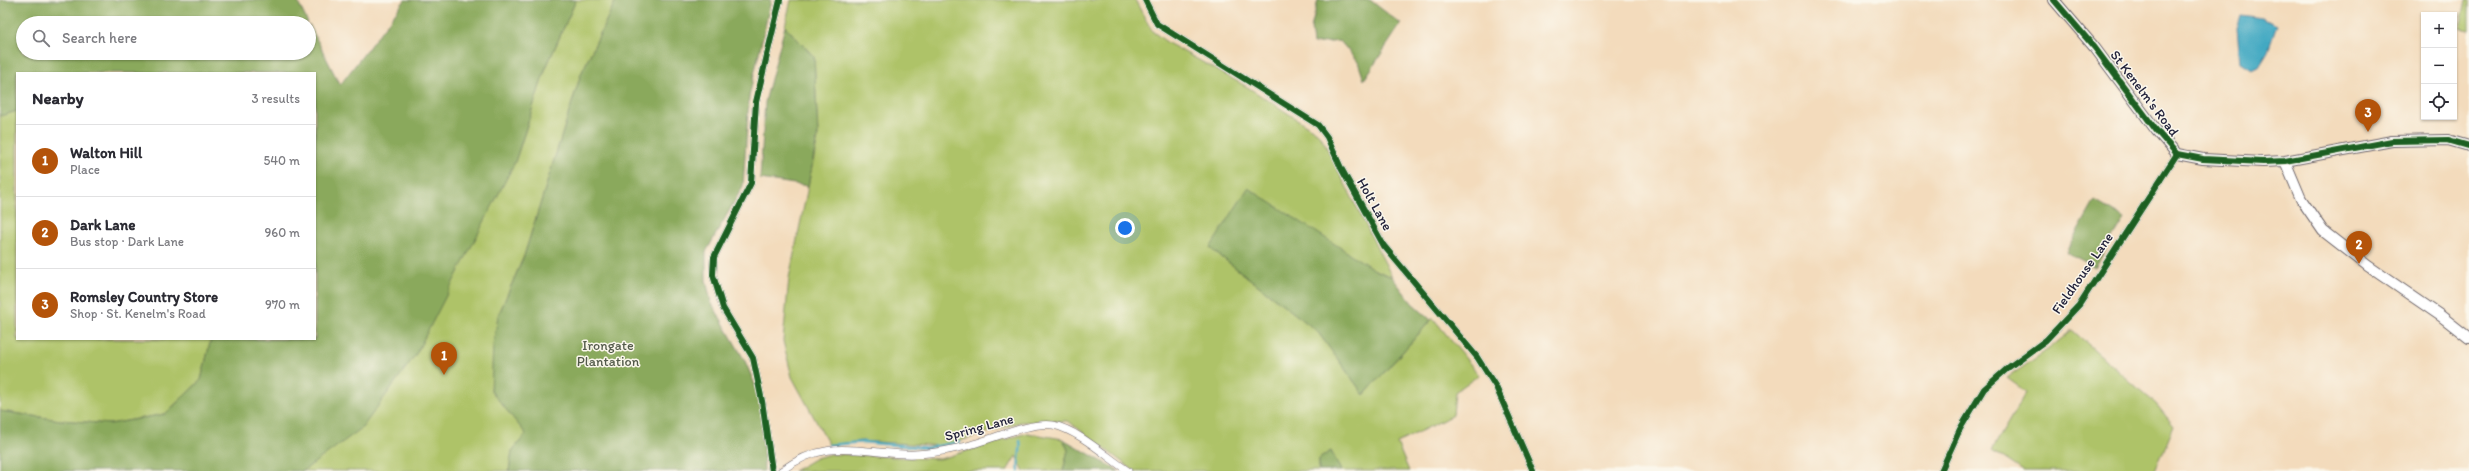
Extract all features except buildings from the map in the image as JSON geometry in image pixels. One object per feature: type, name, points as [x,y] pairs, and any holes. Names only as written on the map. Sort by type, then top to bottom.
[{"type":"street","points":[[772,471],[762,401],[753,358],[723,308],[713,275],[714,258],[751,183],[756,102],[780,0]]},
{"type":"street","name":"Holt Lane","points":[[1145,0],[1157,24],[1318,126],[1327,138],[1341,168],[1384,246],[1461,337],[1489,375],[1518,433],[1533,471]]},
{"type":"street","name":"St Kenelm's Road","points":[[2054,0],[2095,48],[2156,130],[2177,154],[2236,161],[2285,161],[2392,142],[2448,140],[2469,146]]},
{"type":"street","name":"Fieldhouse Lane","points":[[1941,471],[1960,429],[1984,389],[2009,367],[2046,340],[2079,305],[2177,154]]},
{"type":"street","points":[[2285,161],[2301,199],[2323,231],[2368,266],[2441,316],[2469,338]]},
{"type":"street","name":"Spring Lane","points":[[781,471],[799,458],[820,451],[860,449],[907,455],[962,448],[1025,428],[1052,425],[1068,430],[1128,471]]},
{"type":"green space","points":[[0,0],[297,0],[305,16],[16,16],[16,60],[316,60],[316,38],[340,85],[405,0],[576,0],[545,70],[515,162],[416,354],[362,428],[303,471],[0,471],[0,411],[60,420],[110,424],[165,414],[201,380],[211,340],[316,340],[316,72],[16,72],[16,111],[0,116]]},
{"type":"green space","points":[[576,0],[616,0],[581,74],[524,256],[498,316],[491,391],[527,434],[512,451],[509,471],[300,471],[466,254],[515,162],[545,70]]},
{"type":"green space","name":"Irongate Plantation","points":[[616,0],[771,0],[749,97],[743,186],[706,252],[706,280],[711,302],[745,361],[762,401],[764,471],[509,471],[512,451],[526,434],[491,391],[493,345],[498,316],[524,256],[581,74]]},
{"type":"green space","points":[[791,0],[1135,0],[1152,31],[1168,43],[1249,88],[1317,132],[1324,142],[1392,277],[1375,270],[1210,248],[1317,331],[1364,395],[1433,318],[1479,375],[1455,392],[1453,415],[1397,443],[1409,471],[1341,471],[1331,451],[1319,459],[1319,471],[1134,471],[1068,421],[1021,422],[944,446],[861,441],[829,445],[792,377],[783,341],[789,278],[818,138],[814,57],[785,26]]},
{"type":"green space","points":[[1318,0],[1370,0],[1401,24],[1364,80],[1358,62],[1340,41],[1313,44],[1311,28]]},
{"type":"green space","points":[[2466,0],[2469,0],[2469,30],[2460,28]]},
{"type":"green space","points":[[785,26],[814,57],[818,133],[808,186],[760,179],[765,102]]},
{"type":"green space","points":[[16,111],[16,340],[211,340],[201,380],[165,414],[110,424],[60,420],[0,411],[0,116]]},
{"type":"green space","points":[[1248,188],[1375,270],[1392,277],[1412,303],[1431,320],[1364,395],[1317,331],[1210,248]]},
{"type":"green space","points":[[2095,201],[2125,219],[2095,267],[2066,252]]},
{"type":"green space","points":[[2072,330],[2156,404],[2174,426],[2155,471],[2023,471],[1992,450],[2026,392],[2007,378],[2050,348]]},
{"type":"green space","points":[[1027,433],[1063,439],[1068,450],[1063,471],[1024,471],[1016,456],[1007,471],[794,471],[816,458],[830,454],[940,459]]},
{"type":"green space","points":[[1063,439],[1119,471],[1063,471],[1068,450]]},
{"type":"green space","points":[[1331,451],[1341,471],[1319,471],[1319,459]]},
{"type":"water","points":[[2241,15],[2262,18],[2277,25],[2267,54],[2259,67],[2251,70],[2240,63],[2237,28]]},
{"type":"waterway","points":[[1019,471],[1020,441]]},
{"type":"waterway","points":[[829,445],[863,442],[927,448],[959,442]]},
{"type":"cycle path","points":[[772,471],[762,401],[753,358],[723,308],[713,275],[714,257],[751,183],[756,102],[780,0]]},
{"type":"cycle path","points":[[1145,0],[1157,24],[1318,125],[1327,137],[1341,168],[1384,246],[1477,357],[1496,387],[1533,471]]},
{"type":"cycle path","points":[[2054,0],[2095,48],[2156,130],[2177,154],[2203,159],[2263,162],[2285,161],[2392,141],[2448,140],[2469,146]]},
{"type":"cycle path","points":[[1941,471],[1960,429],[1984,389],[2009,367],[2046,340],[2079,305],[2177,154]]},
{"type":"place","name":"Romsley Country Store","points":[[2368,132]]},
{"type":"place","name":"Dark Lane","points":[[2359,264]]},
{"type":"place","name":"Walton Hill","points":[[444,375]]}]
